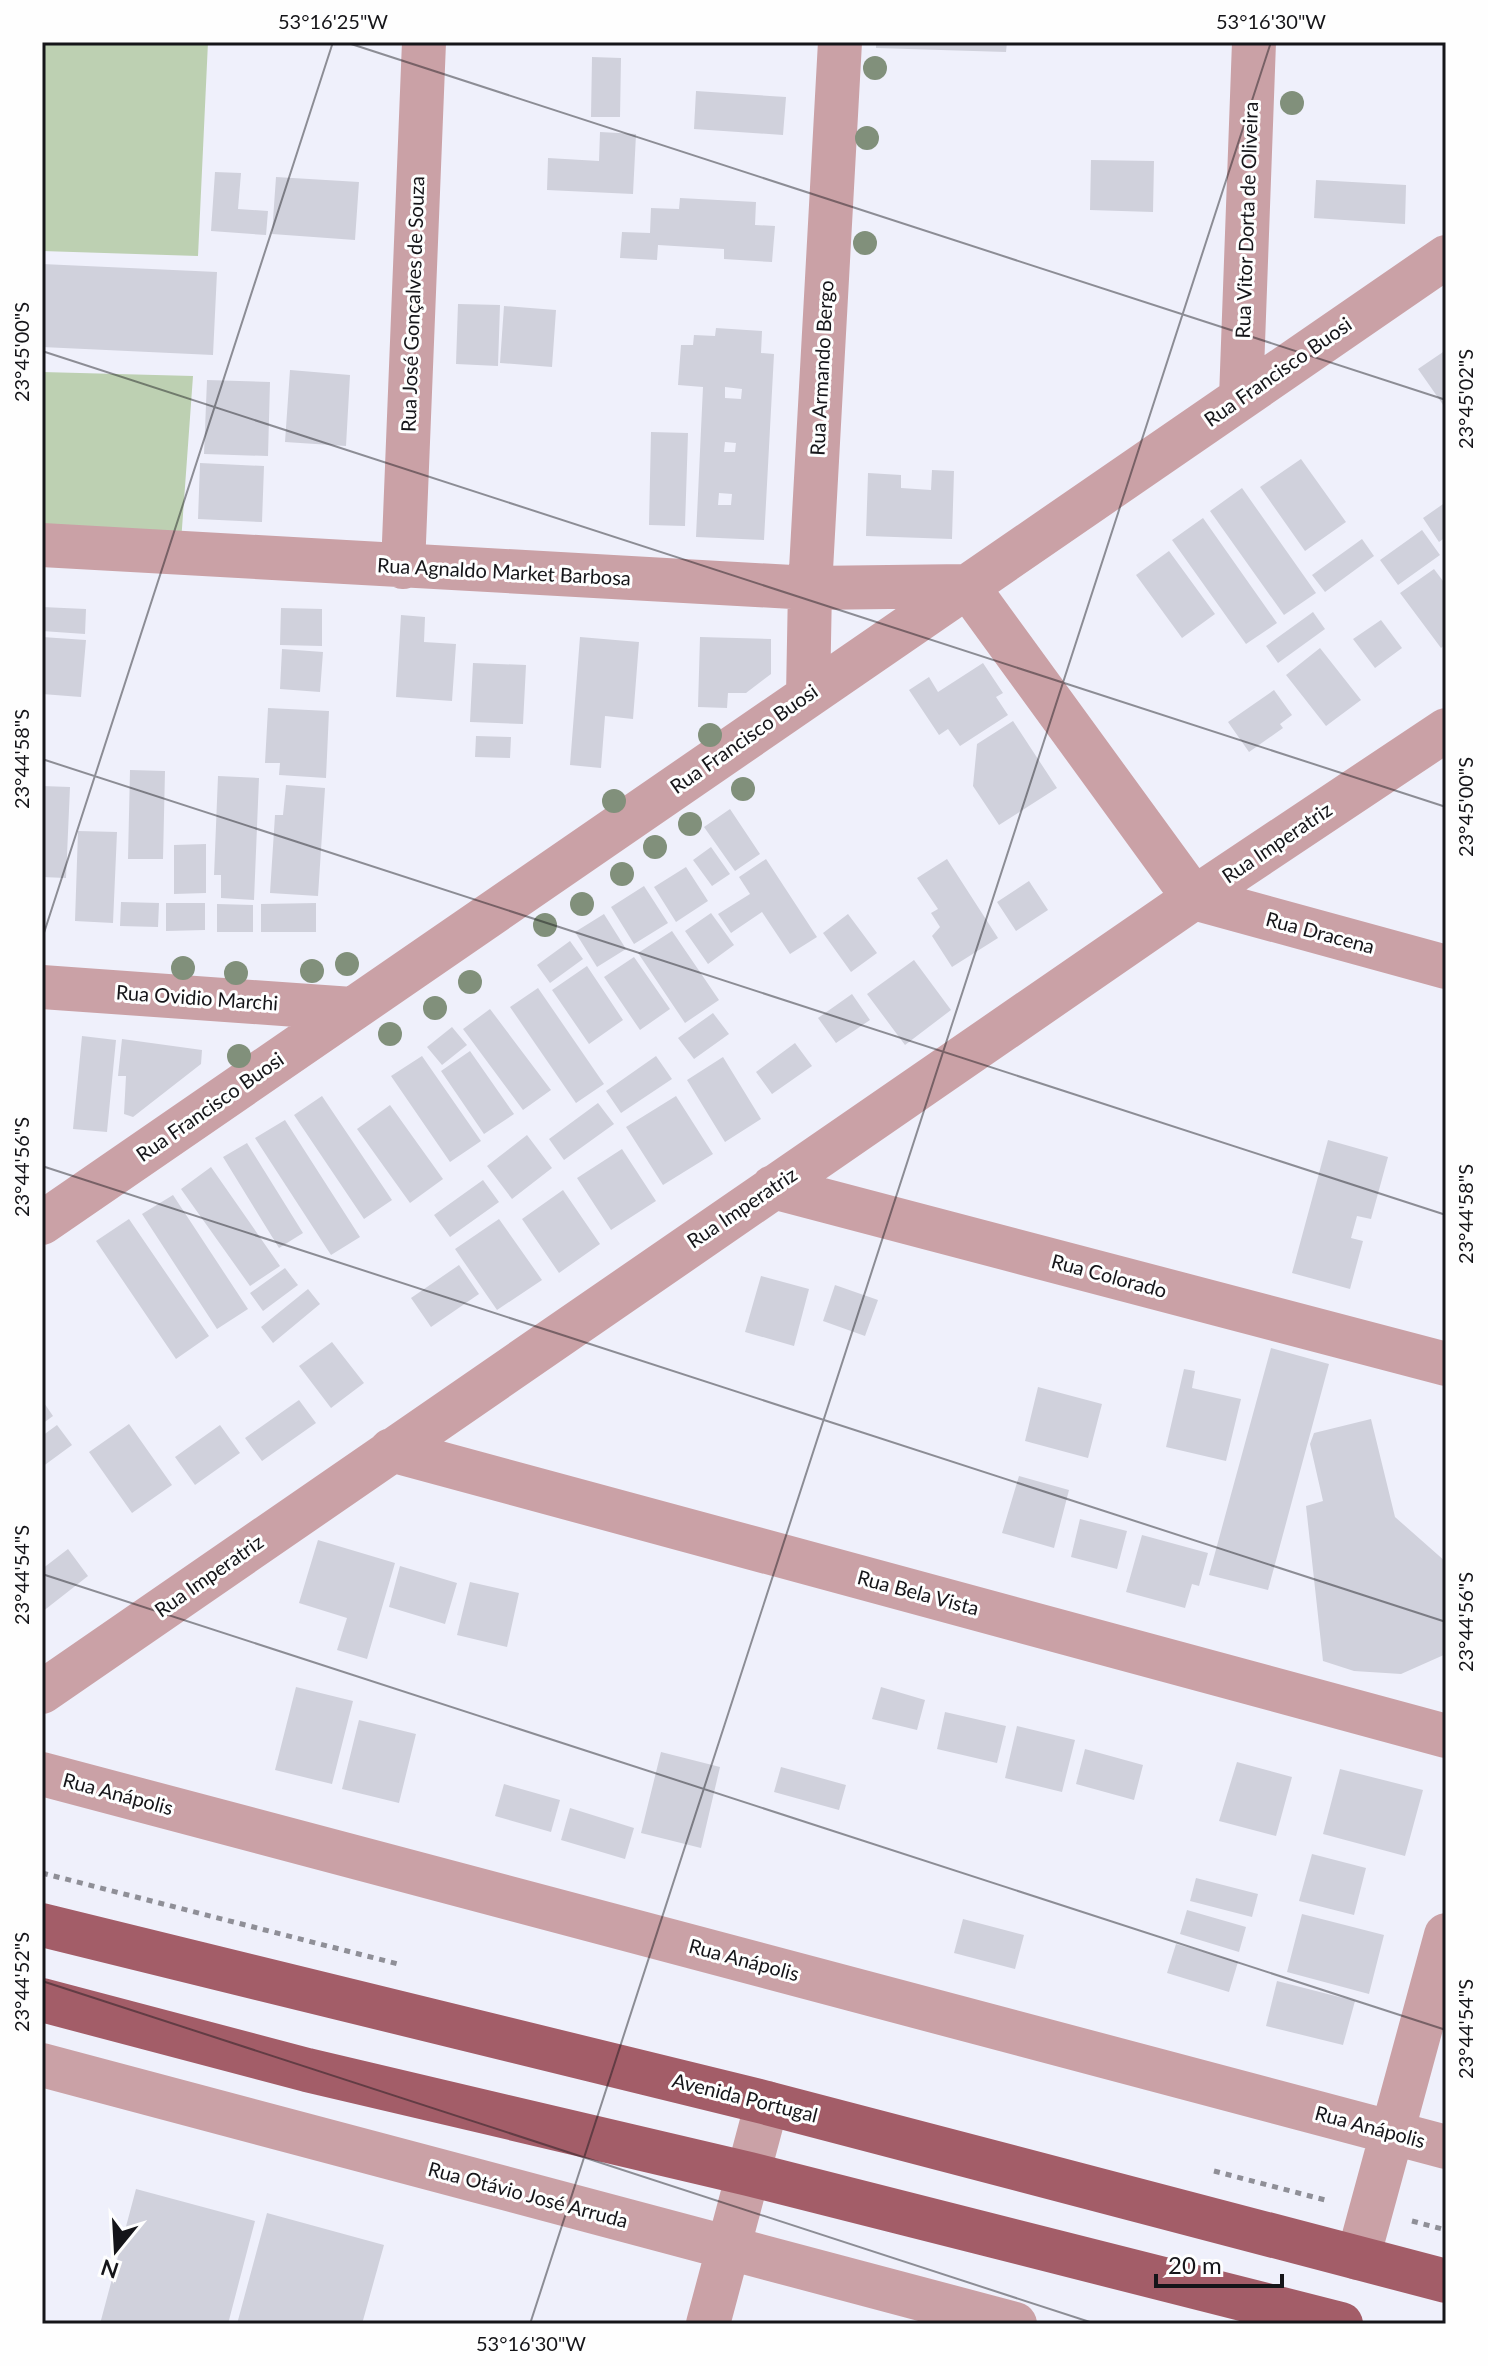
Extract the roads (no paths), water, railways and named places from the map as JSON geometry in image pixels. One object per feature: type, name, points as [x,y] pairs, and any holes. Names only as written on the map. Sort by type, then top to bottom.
[{"type":"main road","name":"Avenida Portugal","points":[[42,1925],[767,2103],[1446,2281]]},
{"type":"main road","points":[[42,2000],[307,2070],[749,2174],[1341,2324]]},
{"type":"street","name":"Rua José Gonçalves de Souza","points":[[403,567],[424,42]]},
{"type":"street","name":"Rua Armando Bergo","points":[[808,695],[810,588],[840,42]]},
{"type":"street","name":"Rua Vitor Dorta de Oliveira","points":[[1241,398],[1254,42]]},
{"type":"street","name":"Rua Francisco Buosi","points":[[42,1223],[1446,257]]},
{"type":"street","name":"Rua Agnaldo Market Barbosa","points":[[42,545],[810,588],[967,586]]},
{"type":"street","points":[[967,586],[1194,898]]},
{"type":"street","name":"Rua Imperatriz","points":[[42,1692],[1194,898],[1446,730]]},
{"type":"street","name":"Rua Dracena","points":[[1194,898],[1446,967]]},
{"type":"street","name":"Rua Ovidio Marchi","points":[[42,987],[352,1009]]},
{"type":"street","name":"Rua Colorado","points":[[773,1187],[1446,1364]]},
{"type":"street","name":"Rua Bela Vista","points":[[391,1450],[1446,1736]]},
{"type":"street","name":"Rua Anápolis","points":[[42,1774],[1446,2147]]},
{"type":"street","points":[[1358,2258],[1446,1935]]},
{"type":"street","name":"Rua Otávio José Arruda","points":[[42,2065],[1015,2324]]},
{"type":"street","points":[[708,2324],[767,2103]]}]
